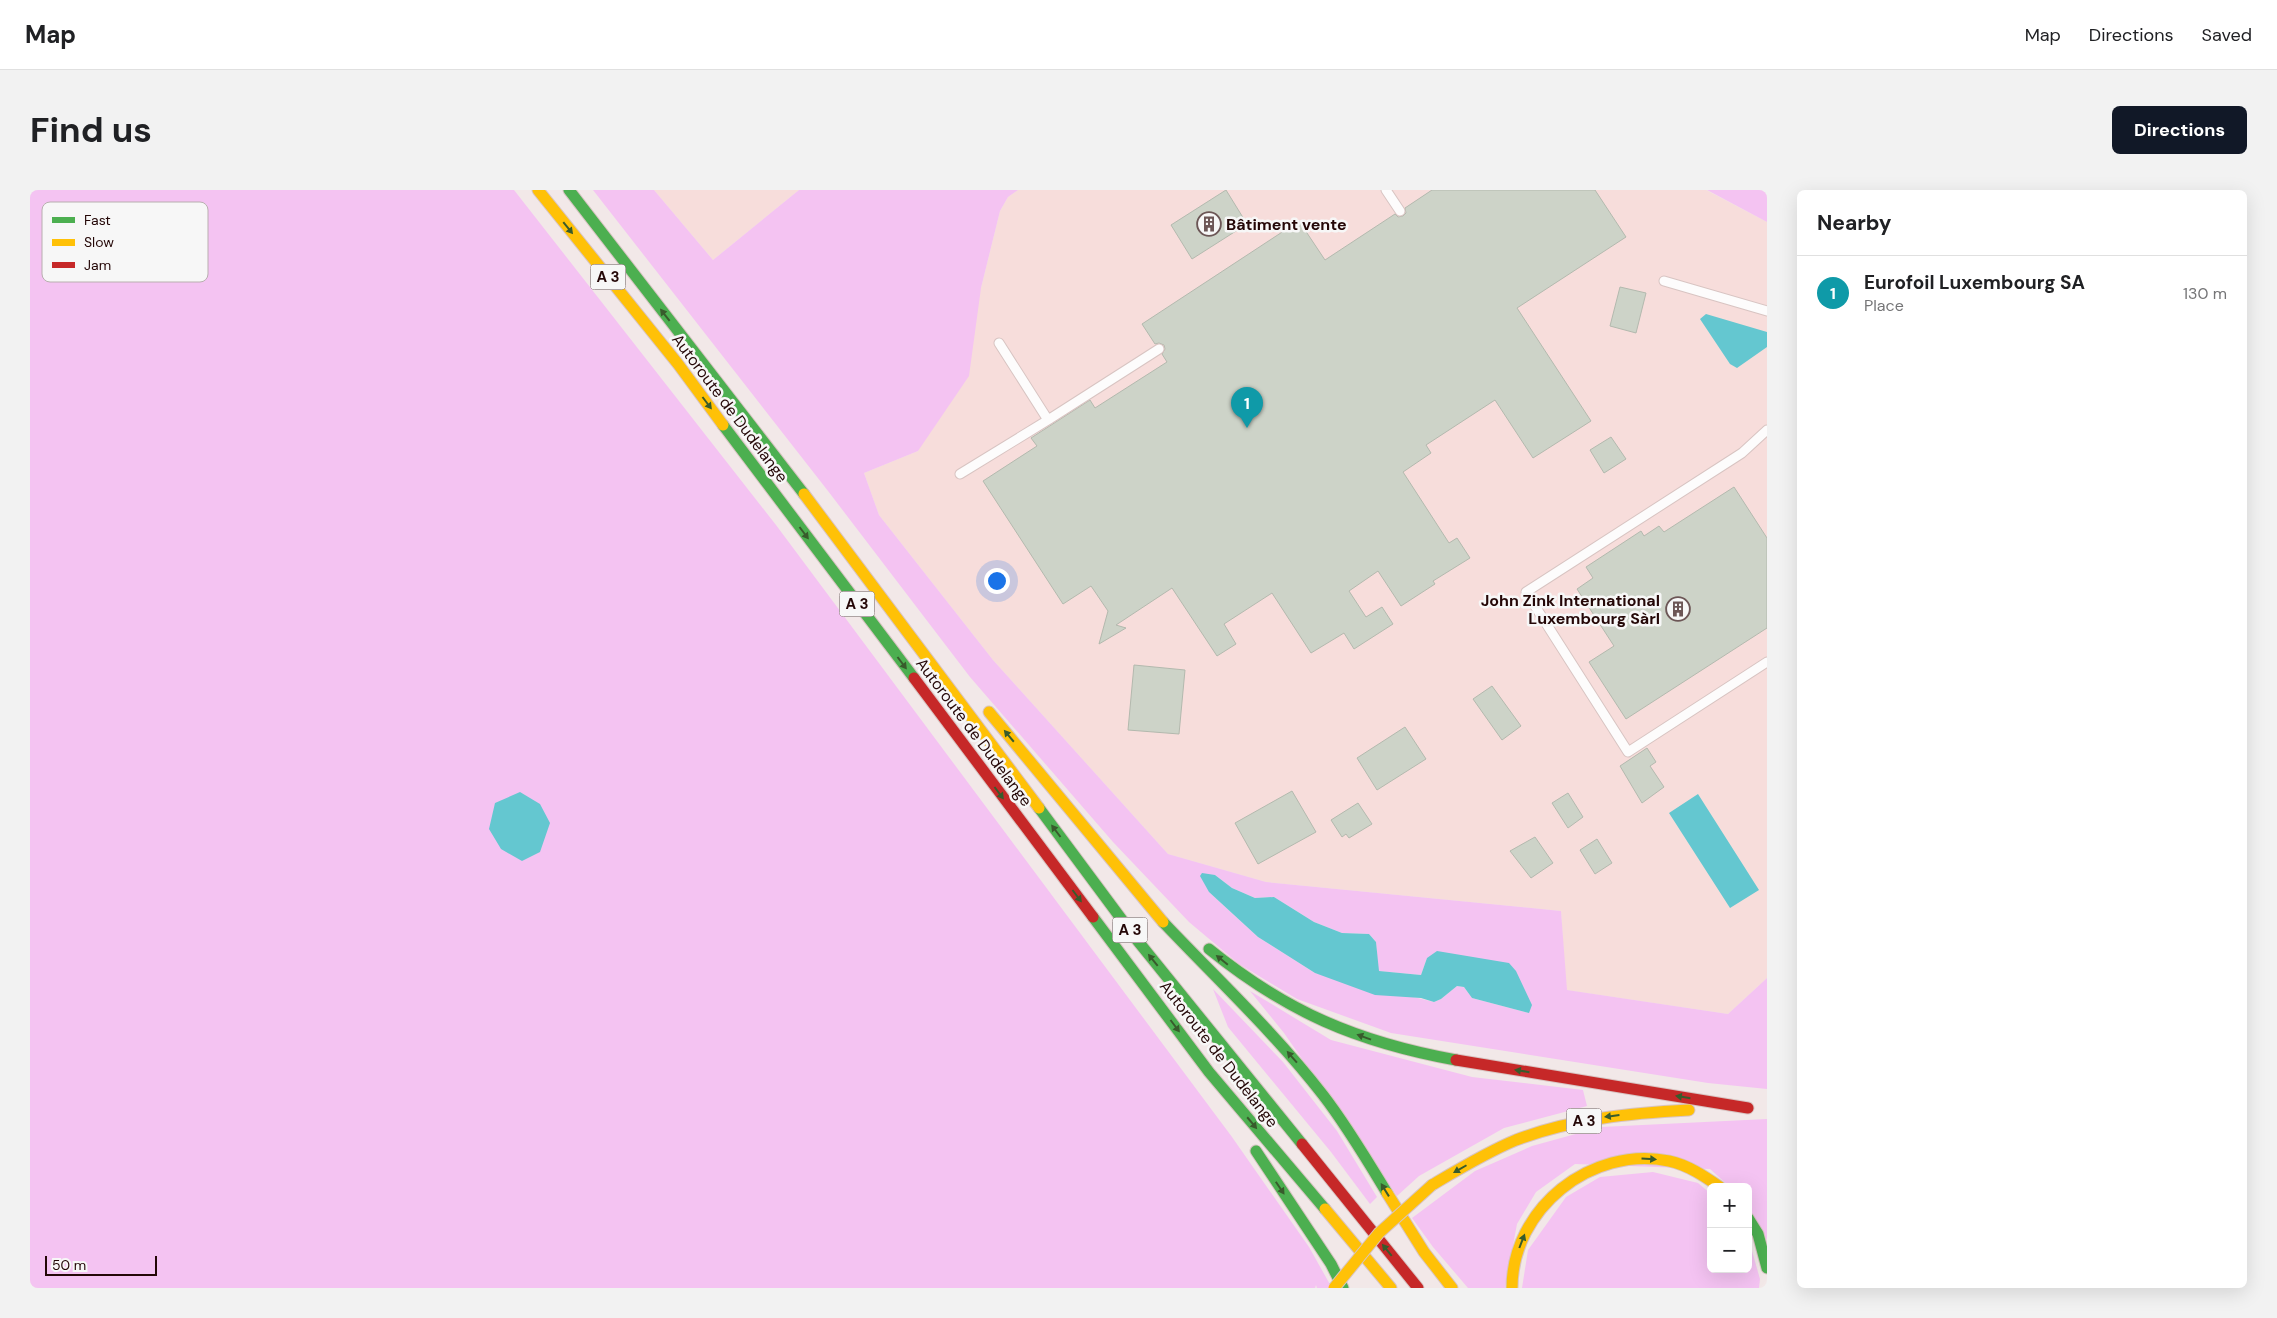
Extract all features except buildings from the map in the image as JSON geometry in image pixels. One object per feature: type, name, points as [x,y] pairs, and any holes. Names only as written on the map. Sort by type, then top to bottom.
[{"type":"highway","name":"Autoroute de Dudelange","points":[[538,190],[678,364],[1209,1072],[1391,1288]]},
{"type":"highway","name":"Autoroute de Dudelange","points":[[569,190],[855,561],[1137,940],[1418,1288]]},
{"type":"highway","name":"A 3","points":[[855,561],[938,654]]},
{"type":"highway","name":"A 3","points":[[982,704],[1155,914],[1285,1050],[1323,1095],[1350,1133],[1424,1252],[1452,1288]]},
{"type":"highway","name":"A 3","points":[[1107,854],[1194,936],[1234,970],[1277,999],[1327,1024],[1382,1044],[1476,1063],[1753,1108],[1649,1112],[1607,1116],[1552,1128],[1516,1140],[1432,1185],[1379,1231],[1347,1268],[1334,1288]]},
{"type":"highway","name":"A 3","points":[[1209,1072],[1245,1136],[1331,1264],[1344,1288]]},
{"type":"highway","points":[[1512,1288],[1514,1262],[1526,1230],[1545,1202],[1563,1185],[1590,1169],[1614,1161],[1645,1158],[1672,1161],[1696,1171],[1714,1183]]},
{"type":"highway","points":[[1752,1224],[1758,1234],[1767,1268]]},
{"type":"lane","points":[[1386,190],[1400,211]]},
{"type":"lane","points":[[1664,281],[1767,311]]},
{"type":"lane","points":[[999,343],[1048,420]]},
{"type":"lane","points":[[960,474],[1159,349]]},
{"type":"lane","points":[[1767,430],[1742,453],[1526,592],[1628,752],[1767,662]]},
{"type":"shaded area","points":[[30,190],[514,190],[776,525],[1232,1137],[1309,1247],[1332,1288],[1317,1288],[1316,1285],[1315,1288],[30,1288]]},
{"type":"shaded area","points":[[593,190],[654,190],[713,260],[799,190],[1018,190],[1008,197],[1000,211],[981,288],[969,376],[918,451],[864,473],[879,515],[993,660],[1168,854],[1266,882],[1561,911],[1567,990],[1728,1014],[1767,978],[1767,1089],[1708,1083],[1391,1033],[1297,999],[1239,964],[1189,922],[1113,842],[970,677],[828,491]],"holes":[[[1215,875],[1232,888],[1255,898],[1274,897],[1314,922],[1342,933],[1369,934],[1376,942],[1378,971],[1421,975],[1427,958],[1529,1013],[1472,998],[1464,987],[1457,986],[1441,999],[1434,1002],[1315,973],[1258,937],[1209,892]]]},
{"type":"shaded area","points":[[654,190],[799,190],[713,260]]},
{"type":"shaded area","points":[[1018,190],[1706,190],[1767,222],[1767,978],[1728,1014],[1566,990],[1561,911],[1266,882],[1168,854],[993,660],[879,515],[864,473],[918,451],[981,288],[1000,211],[1008,197]]},
{"type":"shaded area","points":[[1707,190],[1767,190],[1767,222]]},
{"type":"shaded area","points":[[1213,989],[1283,1062],[1337,1131],[1377,1197],[1370,1204],[1331,1152],[1228,1027]]},
{"type":"shaded area","points":[[1250,991],[1331,1040],[1472,1077],[1583,1090],[1587,1106],[1504,1128],[1419,1176],[1397,1196],[1284,1033]]},
{"type":"shaded area","points":[[1767,1119],[1767,1240],[1752,1214],[1752,1183],[1726,1183],[1710,1169],[1575,1164],[1536,1192],[1517,1224],[1505,1288],[1468,1288],[1433,1247],[1412,1218],[1475,1171],[1532,1146],[1601,1127]]},
{"type":"shaded area","points":[[1653,1172],[1698,1183],[1707,1191],[1707,1273],[1752,1273],[1752,1251],[1760,1279],[1759,1288],[1522,1288],[1528,1250],[1566,1197],[1600,1177]]},
{"type":"water","points":[[1706,314],[1767,332],[1767,347],[1737,368],[1730,364],[1700,319]]},
{"type":"water","points":[[520,792],[540,804],[550,823],[540,852],[522,861],[501,849],[489,829],[495,803]]},
{"type":"water","points":[[1698,794],[1759,890],[1730,908],[1669,813]]},
{"type":"water","points":[[1202,873],[1215,875],[1232,888],[1255,898],[1274,897],[1314,922],[1342,933],[1369,934],[1376,942],[1379,971],[1421,975],[1427,958],[1437,951],[1509,963],[1516,971],[1532,1005],[1529,1013],[1472,998],[1464,987],[1457,986],[1441,999],[1434,1002],[1421,998],[1375,995],[1315,973],[1258,937],[1209,892],[1200,876]]},
{"type":"traffic: fast","points":[[569,190],[804,494]]},
{"type":"traffic: fast","points":[[723,425],[914,678]]},
{"type":"traffic: fast","points":[[1039,808],[1137,940],[1302,1144]]},
{"type":"traffic: fast","points":[[1093,917],[1209,1072],[1325,1209]]},
{"type":"traffic: fast","points":[[1163,922],[1266,1028],[1305,1072],[1340,1119],[1387,1193]]},
{"type":"traffic: fast","points":[[1209,949],[1267,990],[1295,1007],[1325,1021],[1355,1034],[1387,1044],[1456,1060]]},
{"type":"traffic: fast","points":[[1256,1151],[1331,1264],[1343,1288]]},
{"type":"traffic: fast","points":[[1752,1224],[1758,1234],[1767,1268]]},
{"type":"traffic: slow","points":[[538,190],[678,364],[723,425]]},
{"type":"traffic: slow","points":[[804,494],[1039,808]]},
{"type":"traffic: slow","points":[[989,712],[1163,922]]},
{"type":"traffic: slow","points":[[1432,1185],[1494,1150],[1537,1133],[1601,1118],[1689,1110]]},
{"type":"traffic: slow","points":[[1512,1288],[1516,1259],[1526,1233],[1541,1209],[1561,1189],[1585,1173],[1612,1163],[1640,1159],[1669,1161],[1689,1168],[1714,1183]]},
{"type":"traffic: slow","points":[[1334,1288],[1379,1233],[1432,1185]]},
{"type":"traffic: slow","points":[[1387,1193],[1424,1252],[1452,1288]]},
{"type":"traffic: slow","points":[[1325,1209],[1391,1288]]},
{"type":"traffic: jam","points":[[914,678],[1093,917]]},
{"type":"traffic: jam","points":[[1456,1060],[1748,1108]]},
{"type":"traffic: jam","points":[[1302,1144],[1418,1288]]},
{"type":"place","name":"Bâtiment vente","points":[[1209,224]]},
{"type":"place","name":"Eurofoil Luxembourg SA","points":[[1247,428]]},
{"type":"place","name":"John Zink International Luxembourg Sàrl","points":[[1678,609]]}]
